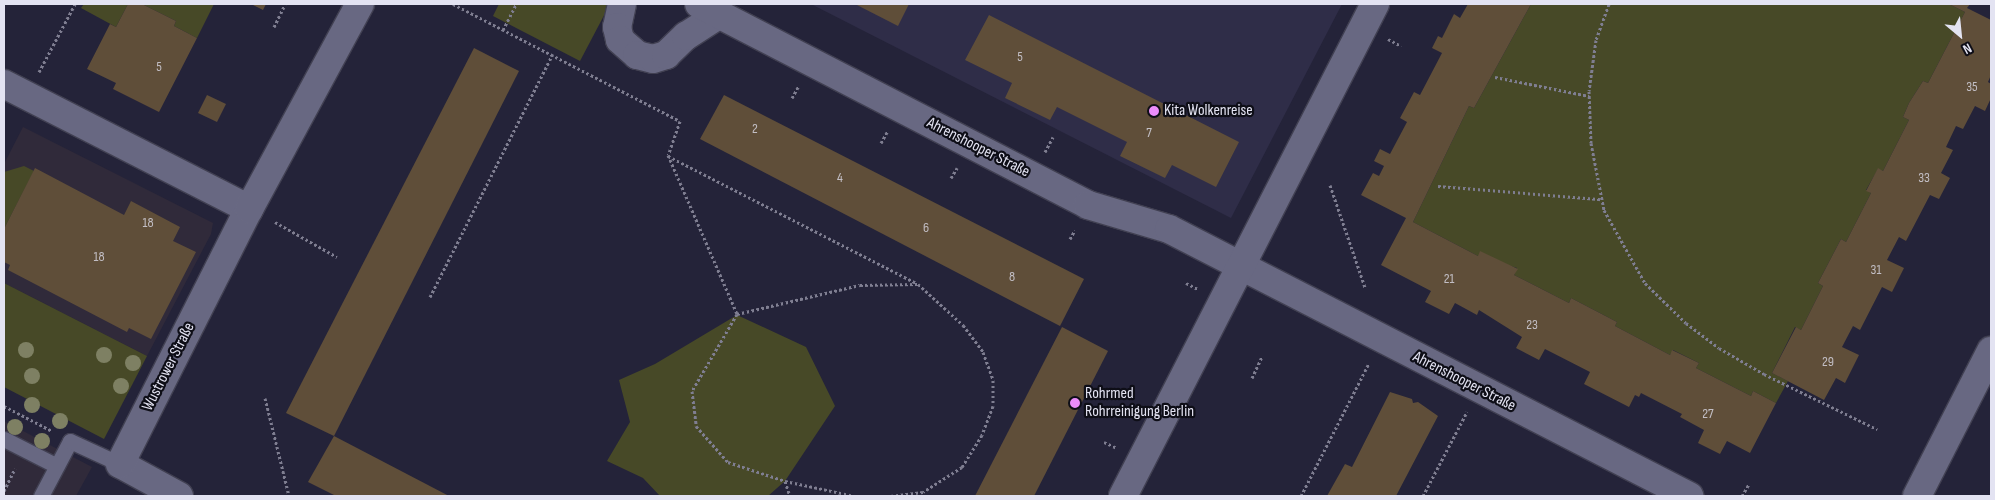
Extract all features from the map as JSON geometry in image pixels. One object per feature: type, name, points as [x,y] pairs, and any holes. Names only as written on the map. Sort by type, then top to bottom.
[{"type":"street","name":"Wustrower Straße","points":[[120,464],[249,209],[360,4]]},
{"type":"street","name":"Ahrenshooper Straße","points":[[622,4],[617,27],[620,40],[637,55],[653,59],[666,54],[686,36],[710,9],[1088,205],[1169,229],[1240,268],[1689,496]]},
{"type":"street","points":[[1123,496],[1375,4]]},
{"type":"street","points":[[4,84],[249,209]]},
{"type":"street","points":[[1917,496],[1991,351]]},
{"type":"street","points":[[120,464],[179,496]]},
{"type":"lane","points":[[4,438],[57,466]]},
{"type":"lane","points":[[41,496],[70,441],[120,464]]},
{"type":"path","points":[[35,79],[75,4]]},
{"type":"path","points":[[274,26],[285,4]]},
{"type":"path","points":[[453,4],[680,121],[668,155],[737,314]]},
{"type":"path","points":[[503,30],[516,4]]},
{"type":"path","points":[[1609,4],[1596,40],[1589,96],[1591,143],[1601,199],[1618,236],[1646,282],[1686,324],[1764,374],[1877,429]]},
{"type":"path","points":[[430,297],[553,54]]},
{"type":"path","points":[[1495,77],[1589,96]]},
{"type":"path","points":[[668,155],[918,284],[962,325],[983,352],[993,380],[993,406],[982,435],[962,467],[923,492],[888,496]]},
{"type":"path","points":[[1330,185],[1365,287]]},
{"type":"path","points":[[1438,186],[1601,199]]},
{"type":"path","points":[[249,209],[310,240],[317,248],[337,257]]},
{"type":"path","points":[[855,496],[785,481],[728,462],[696,426],[692,391],[737,314],[860,285],[918,284]]},
{"type":"path","points":[[1252,378],[1262,357]]},
{"type":"path","points":[[1301,496],[1372,357]]},
{"type":"path","points":[[1423,496],[1478,389]]},
{"type":"path","points":[[265,398],[289,496]]},
{"type":"path","points":[[4,406],[70,441]]},
{"type":"path","points":[[4,491],[16,468],[10,464]]},
{"type":"path","points":[[785,481],[790,496]]},
{"type":"path","points":[[1742,496],[1749,484]]},
{"type":"shaded area","name":"Kita Wolkenreise","points":[[811,4],[1342,4],[1231,218]]},
{"type":"shaded area","points":[[23,127],[213,223],[211,234],[147,356],[4,283],[4,164]]},
{"type":"shaded area","points":[[4,421],[92,467],[76,496],[4,496]]},
{"type":"green space","points":[[84,4],[128,4],[116,27],[81,8]]},
{"type":"green space","points":[[142,4],[214,4],[197,38],[174,26],[176,21]]},
{"type":"green space","points":[[499,4],[610,4],[580,61],[493,16]]},
{"type":"green space","points":[[1531,4],[1949,4],[1965,12],[1928,83],[1923,81],[1909,103],[1903,117],[1909,120],[1883,171],[1878,169],[1866,190],[1871,193],[1846,242],[1841,239],[1818,283],[1823,286],[1801,330],[1795,327],[1772,373],[1788,381],[1776,403],[1753,391],[1751,396],[1696,368],[1699,363],[1673,350],[1670,355],[1615,326],[1617,322],[1571,298],[1569,303],[1514,275],[1517,268],[1478,256],[1413,222],[1469,106],[1474,108]]},
{"type":"green space","points":[[24,166],[34,171],[4,229],[4,172]]},
{"type":"green space","points":[[4,283],[147,356],[104,439],[4,387]]},
{"type":"green space","points":[[737,315],[806,347],[835,406],[785,481],[768,496],[660,496],[643,478],[607,461],[630,422],[619,380],[655,364]]},
{"type":"building","points":[[128,4],[142,4],[176,21],[174,26],[197,38],[159,112],[113,89],[116,83],[87,69],[110,24],[116,27]]},
{"type":"building","points":[[251,4],[266,4],[263,10]]},
{"type":"building","points":[[855,4],[909,4],[898,26]]},
{"type":"building","points":[[1468,4],[1531,4],[1474,108],[1469,106],[1413,222],[1478,256],[1480,251],[1518,269],[1514,275],[1569,303],[1571,298],[1617,322],[1615,326],[1670,355],[1672,350],[1699,363],[1696,368],[1751,396],[1753,391],[1776,403],[1750,453],[1727,441],[1720,454],[1698,443],[1704,430],[1680,417],[1682,414],[1641,393],[1639,397],[1635,395],[1629,407],[1584,384],[1590,372],[1545,349],[1539,360],[1516,348],[1522,337],[1479,310],[1477,315],[1455,303],[1449,314],[1425,302],[1431,291],[1381,265],[1406,218],[1361,195],[1373,173],[1379,176],[1384,166],[1374,161],[1380,149],[1390,154],[1407,122],[1400,118],[1414,92],[1420,95],[1442,53],[1432,48],[1438,36],[1442,38],[1454,14],[1460,18]]},
{"type":"building","points":[[1949,4],[1970,4],[1967,8],[1991,20],[1991,75],[1988,82],[1991,84],[1991,98],[1985,111],[1975,106],[1963,129],[1956,126],[1946,147],[1953,150],[1941,173],[1950,178],[1939,199],[1930,195],[1906,241],[1899,237],[1887,260],[1904,268],[1892,292],[1882,287],[1860,330],[1853,326],[1842,347],[1859,355],[1845,383],[1836,378],[1824,400],[1772,373],[1796,327],[1801,330],[1823,286],[1818,283],[1841,239],[1846,242],[1871,193],[1866,191],[1878,168],[1883,171],[1909,120],[1903,117],[1909,103],[1923,81],[1928,83],[1965,12]]},
{"type":"building","points":[[989,15],[1239,142],[1216,187],[1172,165],[1165,178],[1120,156],[1127,142],[1057,107],[1050,120],[1005,98],[1012,83],[965,60]]},
{"type":"building","points":[[474,48],[519,71],[334,436],[286,413]]},
{"type":"building","points":[[207,95],[226,104],[217,122],[198,113]]},
{"type":"building","points":[[724,95],[1084,279],[1060,326],[700,139]]},
{"type":"building","points":[[35,168],[124,215],[131,201],[180,227],[173,241],[196,252],[151,339],[129,328],[127,332],[8,270],[10,265],[4,262],[4,229]]},
{"type":"building","points":[[1062,327],[1108,351],[1034,496],[975,496]]},
{"type":"building","points":[[1390,392],[1412,399],[1413,403],[1418,402],[1438,416],[1396,496],[1327,496],[1345,464],[1352,467]]},
{"type":"building","points":[[334,436],[449,496],[336,496],[308,482]]},
{"type":"place","name":"Kita Wolkenreise","points":[[1154,111]]},
{"type":"place","name":"Rohrmed Rohrreinigung Berlin","points":[[1075,403]]}]
